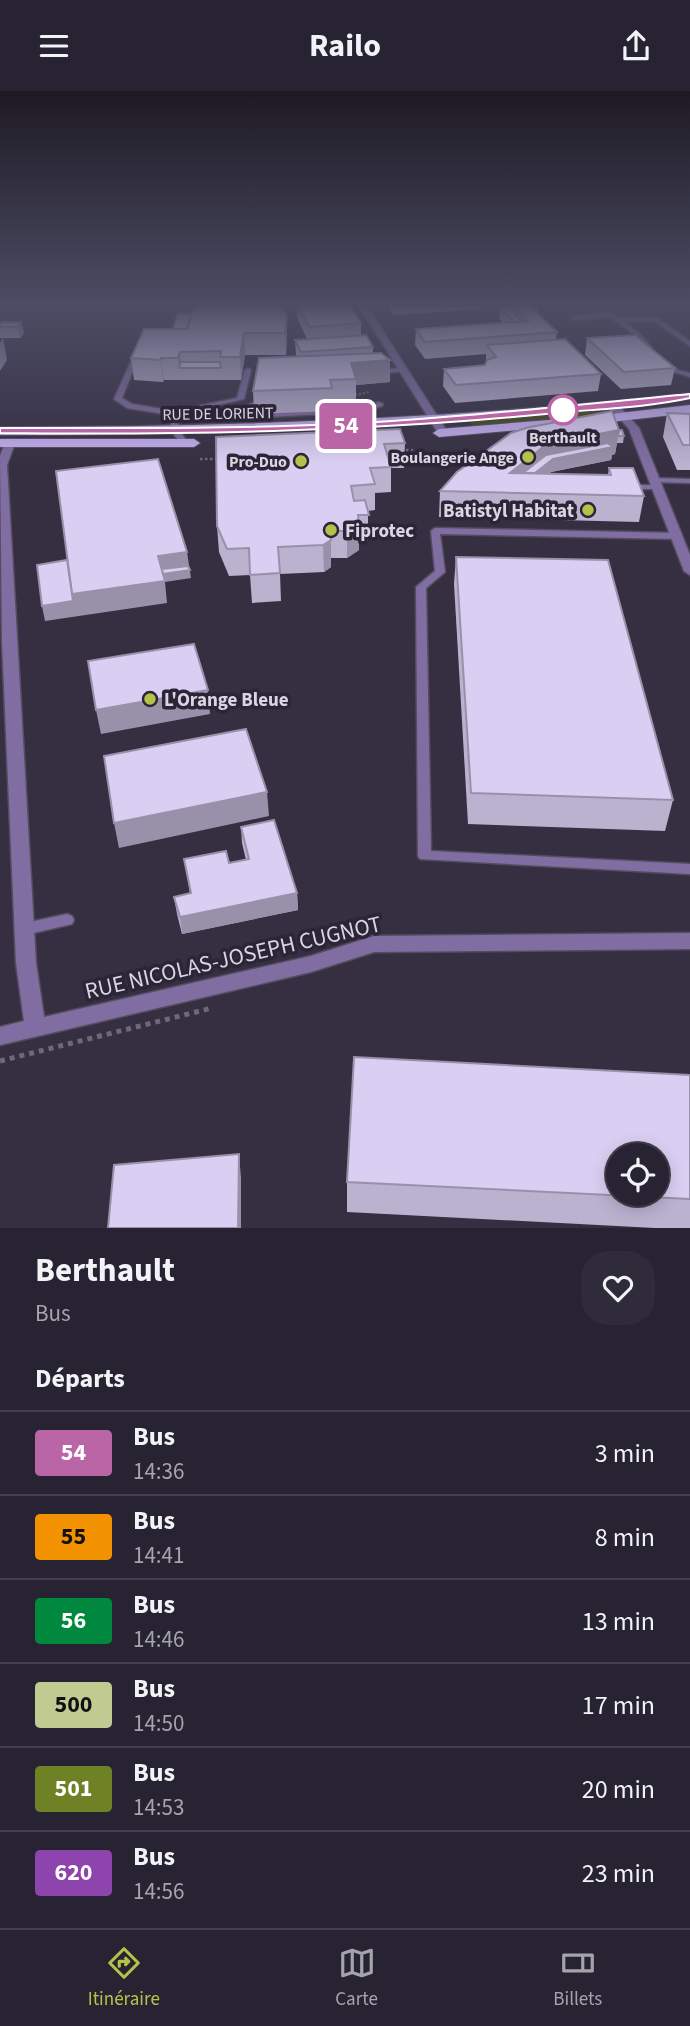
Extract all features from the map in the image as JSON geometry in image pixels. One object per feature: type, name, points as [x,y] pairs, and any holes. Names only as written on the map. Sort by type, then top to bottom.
[{"type":"main road","name":"RUE DE LORIENT","points":[[0,431],[175,432],[440,427],[690,396]]},
{"type":"main road","name":"RUE DE LORIENT","points":[[5,443],[185,444],[626,417],[690,409]]},
{"type":"street","points":[[397,359],[440,427]]},
{"type":"street","points":[[613,405],[634,428],[682,539],[690,571]]},
{"type":"street","points":[[5,443],[2,465],[4,642],[34,1027]]},
{"type":"street","name":"RUE NICOLAS-JOSEPH CUGNOT","points":[[0,1036],[311,964],[374,944],[690,941]]},
{"type":"lane","points":[[135,359],[118,399],[130,406],[174,413],[240,399],[248,370]]},
{"type":"lane","points":[[662,359],[676,371],[690,375]]},
{"type":"lane","points":[[366,372],[404,370]]},
{"type":"lane","points":[[252,405],[250,416],[359,410],[379,404],[331,405]]},
{"type":"lane","points":[[174,413],[172,422],[175,432],[185,444]]},
{"type":"lane","points":[[625,487],[690,481]]},
{"type":"lane","points":[[682,539],[435,531],[440,572],[421,587],[425,856],[690,869]]},
{"type":"lane","points":[[25,929],[67,920]]},
{"type":"path","points":[[355,393],[360,392]]},
{"type":"path","points":[[400,450],[413,450]]},
{"type":"path","points":[[200,459],[227,458]]},
{"type":"path","points":[[0,1061],[215,1007]]},
{"type":"green space","points":[[593,411],[601,413],[599,416],[476,427],[469,422]]},
{"type":"building","points":[[259,359],[390,360],[351,363],[356,379],[330,380],[332,388],[253,391]]},
{"type":"building","points":[[586,359],[601,374],[456,385],[444,369],[485,365],[487,360]]},
{"type":"building","points":[[610,359],[664,359],[675,368],[624,372]]},
{"type":"building","points":[[181,362],[220,362],[221,368],[179,368]]},
{"type":"building","points":[[612,411],[619,430],[547,444],[510,473],[611,475],[609,468],[633,468],[644,496],[440,491],[457,472],[511,433]]},
{"type":"building","points":[[667,413],[690,414],[690,445],[683,445]]},
{"type":"building","points":[[400,429],[405,443],[384,444],[391,467],[370,468],[375,484],[351,486],[354,501],[365,500],[369,515],[358,515],[359,523],[347,531],[330,531],[331,540],[323,545],[278,547],[280,573],[250,575],[249,548],[227,549],[217,526],[216,437]]},
{"type":"building","points":[[608,443],[613,447],[553,459],[535,473],[523,473],[546,455]]},
{"type":"building","points":[[158,459],[187,552],[158,556],[165,581],[72,594],[56,471]]},
{"type":"building","points":[[456,557],[608,560],[673,800],[471,793]]},
{"type":"building","points":[[67,560],[73,601],[42,606],[37,565]]},
{"type":"building","points":[[188,566],[190,570],[163,574],[162,569]]},
{"type":"building","points":[[194,644],[208,690],[96,710],[88,661]]},
{"type":"building","points":[[246,729],[267,792],[114,823],[104,756]]},
{"type":"building","points":[[274,820],[297,893],[180,917],[174,897],[191,893],[184,859],[226,851],[229,863],[249,859],[241,827]]},
{"type":"building","points":[[354,1057],[690,1075],[690,1199],[669,1198],[669,1143],[606,1143],[606,1195],[347,1182]]},
{"type":"building","points":[[239,1154],[238,1228],[108,1228],[114,1165]]},
{"type":"bus line","name":"54","points":[[0,430],[175,432],[339,427],[474,418],[690,396]]},
{"type":"place","name":"Berthault","points":[[563,410]]},
{"type":"place","name":"Boulangerie Ange","points":[[528,457]]},
{"type":"place","name":"Pro-Duo","points":[[301,461]]},
{"type":"place","name":"Batistyl Habitat","points":[[588,510]]},
{"type":"place","name":"Fiprotec","points":[[331,530]]},
{"type":"place","name":"L'Orange Bleue","points":[[150,699]]}]
